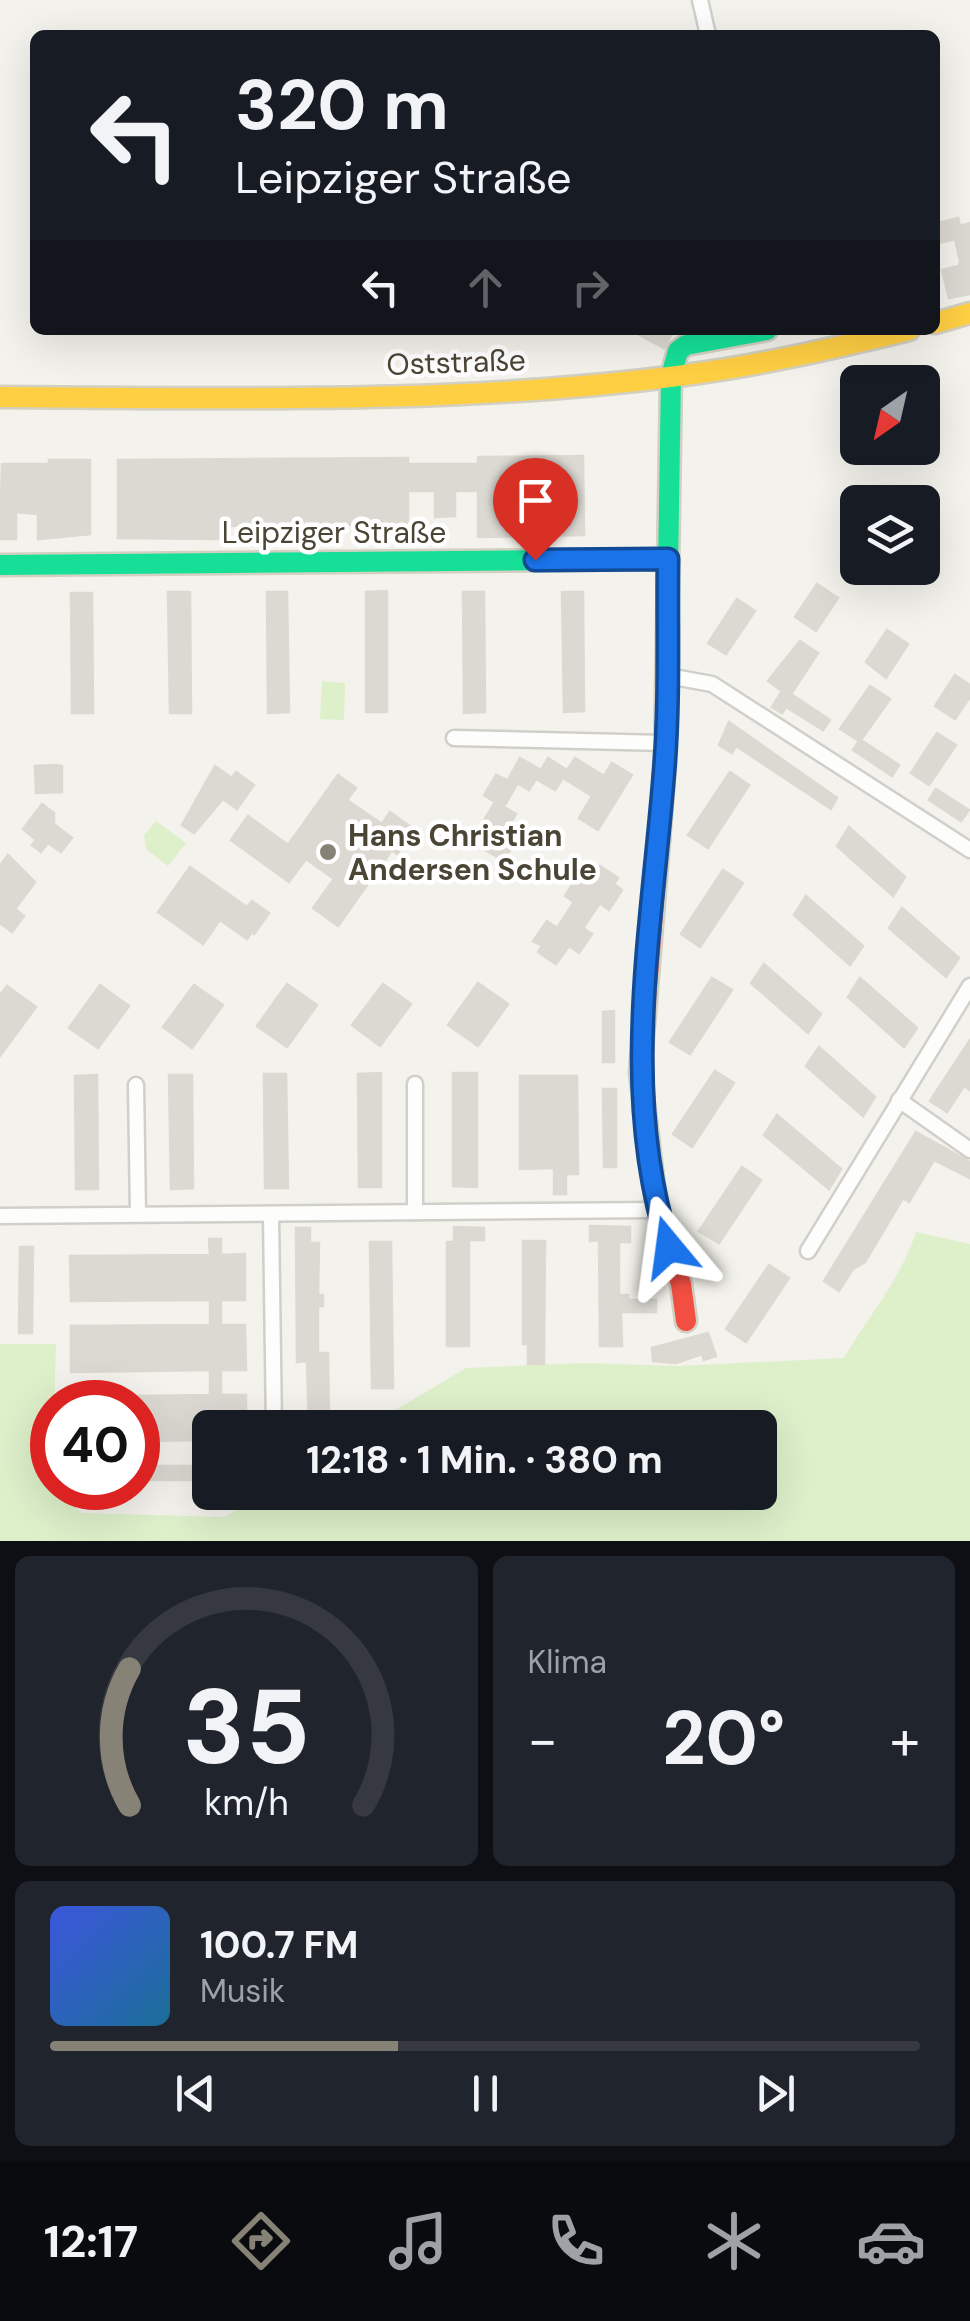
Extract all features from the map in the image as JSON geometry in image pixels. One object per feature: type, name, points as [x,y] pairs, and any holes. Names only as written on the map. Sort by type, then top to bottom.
[{"type":"street","points":[[700,0],[707,30]]},
{"type":"street","points":[[940,322],[970,314]]},
{"type":"street","points":[[686,1321],[681,1284],[657,1210],[640,1073],[668,676],[671,376],[678,351],[686,345],[740,335]]},
{"type":"street","name":"Oststraße","points":[[0,397],[458,393],[671,376],[871,335]]},
{"type":"street","name":"Leipziger Straße","points":[[0,565],[668,559]]},
{"type":"street","points":[[668,676],[712,684],[970,850]]},
{"type":"street","points":[[454,738],[664,742]]},
{"type":"street","points":[[808,1251],[968,993]]},
{"type":"street","points":[[415,1084],[415,1212]]},
{"type":"street","points":[[136,1085],[138,1214]]},
{"type":"street","points":[[899,1100],[970,1150]]},
{"type":"street","points":[[0,1216],[657,1210]]},
{"type":"street","points":[[271,1215],[274,1410]]},
{"type":"green space","points":[[322,681],[345,683],[344,720],[320,719]]},
{"type":"green space","points":[[156,821],[186,843],[168,866],[146,849],[144,835]]},
{"type":"green space","points":[[916,1232],[970,1244],[970,1541],[0,1541],[0,1344],[56,1344],[55,1380],[30,1380],[30,1510],[225,1517],[236,1510],[777,1510],[777,1410],[396,1410],[466,1368],[585,1363],[677,1366],[844,1358]]},
{"type":"building","points":[[958,218],[960,226],[970,223],[970,294],[949,298],[942,270],[959,266],[960,261],[955,239],[940,243],[940,223]]},
{"type":"building","points":[[639,335],[671,335],[664,348]]},
{"type":"building","points":[[583,456],[584,535],[478,537],[478,491],[455,491],[455,516],[435,517],[435,491],[408,491],[408,537],[385,537],[385,525],[315,525],[315,538],[292,538],[291,525],[221,526],[221,539],[118,538],[118,460],[408,458],[408,464],[478,464],[478,457]]},
{"type":"building","points":[[49,460],[90,460],[90,534],[38,539],[38,514],[16,512],[16,539],[0,539],[2,464],[49,464]]},
{"type":"building","points":[[817,584],[838,598],[816,631],[795,617]]},
{"type":"building","points":[[387,591],[387,712],[366,712],[366,592]]},
{"type":"building","points":[[168,592],[190,592],[191,713],[170,713]]},
{"type":"building","points":[[267,592],[287,592],[289,712],[268,713]]},
{"type":"building","points":[[463,592],[484,592],[485,712],[464,713]]},
{"type":"building","points":[[562,592],[583,592],[584,711],[564,712]]},
{"type":"building","points":[[71,593],[92,593],[93,713],[72,713]]},
{"type":"building","points":[[737,599],[755,611],[726,654],[708,643]]},
{"type":"building","points":[[887,630],[908,644],[886,678],[866,662]]},
{"type":"building","points":[[800,641],[818,653],[791,694],[830,720],[823,730],[786,707],[782,713],[772,707],[782,691],[768,681]]},
{"type":"building","points":[[955,675],[970,685],[970,697],[955,719],[935,706]]},
{"type":"building","points":[[870,686],[890,699],[861,740],[899,765],[892,776],[853,750],[859,741],[840,729]]},
{"type":"building","points":[[729,722],[837,798],[831,809],[736,746],[732,753],[719,745]]},
{"type":"building","points":[[937,733],[956,745],[929,785],[911,773]]},
{"type":"building","points":[[520,758],[541,770],[548,758],[567,770],[575,758],[604,776],[612,763],[632,775],[598,830],[579,818],[592,796],[563,778],[555,790],[536,779],[529,790],[509,778]]},
{"type":"building","points":[[35,766],[62,766],[62,792],[36,793]]},
{"type":"building","points":[[215,766],[232,778],[236,772],[254,785],[237,809],[223,799],[194,833],[182,825]]},
{"type":"building","points":[[730,772],[749,785],[708,848],[688,835]]},
{"type":"building","name":"Hans Christian Andersen Schule","points":[[338,775],[356,788],[347,800],[382,824],[390,812],[415,830],[397,854],[392,850],[338,926],[313,908],[334,879],[306,859],[289,882],[231,840],[248,816],[288,845]]},
{"type":"building","points":[[496,775],[517,784],[504,807],[516,814],[504,834],[515,841],[504,861],[484,849],[496,829],[483,822],[495,802],[484,795]]},
{"type":"building","points":[[936,789],[969,810],[961,821],[929,800]]},
{"type":"building","points":[[42,804],[54,813],[54,824],[72,838],[61,852],[48,843],[41,852],[32,845],[36,840],[23,829]]},
{"type":"building","points":[[849,827],[905,877],[893,896],[837,846]]},
{"type":"building","points":[[8,855],[35,882],[15,909],[24,916],[12,932],[0,923],[0,866]]},
{"type":"building","points":[[600,866],[618,878],[614,884],[622,890],[609,910],[600,903],[583,928],[592,934],[579,953],[569,946],[556,964],[538,952],[542,946],[533,941],[547,921],[557,928],[574,902],[565,896],[577,877],[588,884]]},
{"type":"building","points":[[190,867],[247,907],[252,901],[269,913],[254,934],[247,939],[220,920],[203,944],[158,912]]},
{"type":"building","points":[[723,870],[743,883],[700,947],[681,934]]},
{"type":"building","points":[[806,896],[863,946],[850,965],[794,915]]},
{"type":"building","points":[[902,908],[959,958],[946,977],[889,928]]},
{"type":"building","points":[[764,964],[821,1014],[808,1033],[751,983]]},
{"type":"building","points":[[712,978],[732,990],[690,1054],[670,1042]]},
{"type":"building","points":[[860,978],[917,1028],[904,1047],[848,997]]},
{"type":"building","points":[[478,983],[508,1004],[478,1046],[448,1025]]},
{"type":"building","points":[[287,984],[317,1005],[287,1047],[257,1026]]},
{"type":"building","points":[[383,984],[411,1004],[380,1046],[352,1025]]},
{"type":"building","points":[[100,985],[129,1006],[98,1048],[69,1028]]},
{"type":"building","points":[[194,985],[223,1005],[192,1048],[163,1027]]},
{"type":"building","points":[[7,986],[36,1007],[0,1056],[0,995]]},
{"type":"building","points":[[614,1011],[614,1062],[603,1062],[603,1012]]},
{"type":"building","points":[[970,1040],[970,1090],[964,1086],[947,1112],[930,1101]]},
{"type":"building","points":[[819,1047],[875,1097],[863,1116],[806,1066]]},
{"type":"building","points":[[715,1071],[734,1083],[692,1147],[673,1134]]},
{"type":"building","points":[[381,1073],[381,1187],[359,1187],[358,1074]]},
{"type":"building","points":[[453,1073],[477,1073],[477,1187],[453,1186]]},
{"type":"building","points":[[264,1074],[286,1074],[288,1188],[265,1188]]},
{"type":"building","points":[[97,1075],[98,1189],[76,1189],[75,1076]]},
{"type":"building","points":[[169,1075],[192,1075],[193,1188],[171,1189]]},
{"type":"building","points":[[520,1076],[577,1076],[578,1174],[566,1174],[566,1194],[554,1194],[554,1168],[520,1169]]},
{"type":"building","points":[[603,1089],[616,1089],[616,1167],[604,1167]]},
{"type":"building","points":[[777,1115],[841,1169],[829,1189],[764,1135]]},
{"type":"building","points":[[916,1132],[970,1162],[970,1178],[934,1160],[909,1202],[903,1198],[865,1262],[853,1269],[839,1291],[824,1281]]},
{"type":"building","points":[[742,1167],[761,1180],[719,1243],[699,1231]]},
{"type":"building","points":[[590,1226],[630,1227],[630,1242],[619,1242],[619,1295],[628,1295],[628,1300],[656,1300],[656,1312],[621,1312],[622,1346],[600,1346],[599,1240],[590,1241]]},
{"type":"building","points":[[454,1227],[484,1228],[484,1240],[469,1240],[469,1346],[447,1346],[447,1242],[454,1242]]},
{"type":"building","points":[[296,1228],[310,1228],[310,1243],[319,1243],[318,1295],[323,1295],[323,1306],[318,1306],[318,1353],[328,1353],[329,1410],[309,1410],[307,1361],[297,1362]]},
{"type":"building","points":[[209,1239],[221,1239],[221,1255],[245,1254],[245,1300],[221,1300],[221,1325],[245,1325],[246,1370],[221,1370],[221,1395],[246,1395],[246,1410],[192,1410],[192,1440],[160,1441],[160,1396],[210,1395],[210,1370],[71,1372],[71,1326],[210,1325],[210,1300],[71,1301],[70,1256],[210,1255]]},
{"type":"building","points":[[523,1241],[545,1241],[544,1364],[528,1364],[528,1344],[523,1344]]},
{"type":"building","points":[[370,1242],[391,1242],[393,1388],[372,1388]]},
{"type":"building","points":[[20,1247],[33,1247],[32,1333],[19,1333]]},
{"type":"building","points":[[769,1265],[789,1278],[746,1342],[726,1329]]},
{"type":"building","points":[[708,1333],[716,1356],[704,1360],[702,1354],[676,1363],[653,1361],[652,1348]]},
{"type":"building","points":[[160,1466],[192,1466],[192,1480],[160,1480]]},
{"type":"traffic: fast","points":[[659,840],[665,764],[671,376],[678,351],[686,345],[740,335]]},
{"type":"traffic: fast","points":[[0,565],[667,559]]},
{"type":"traffic: slow","points":[[940,322],[970,313]]},
{"type":"traffic: slow","points":[[0,397],[343,398],[600,385],[713,371],[888,335]]},
{"type":"traffic: jam","points":[[659,840],[640,1073],[657,1210],[681,1284],[686,1321]]},
{"type":"place","name":"Hans Christian Andersen Schule","points":[[328,852]]},
{"type":"route","points":[[535,560],[668,559],[665,764],[640,1073],[657,1210],[669,1247]]}]
